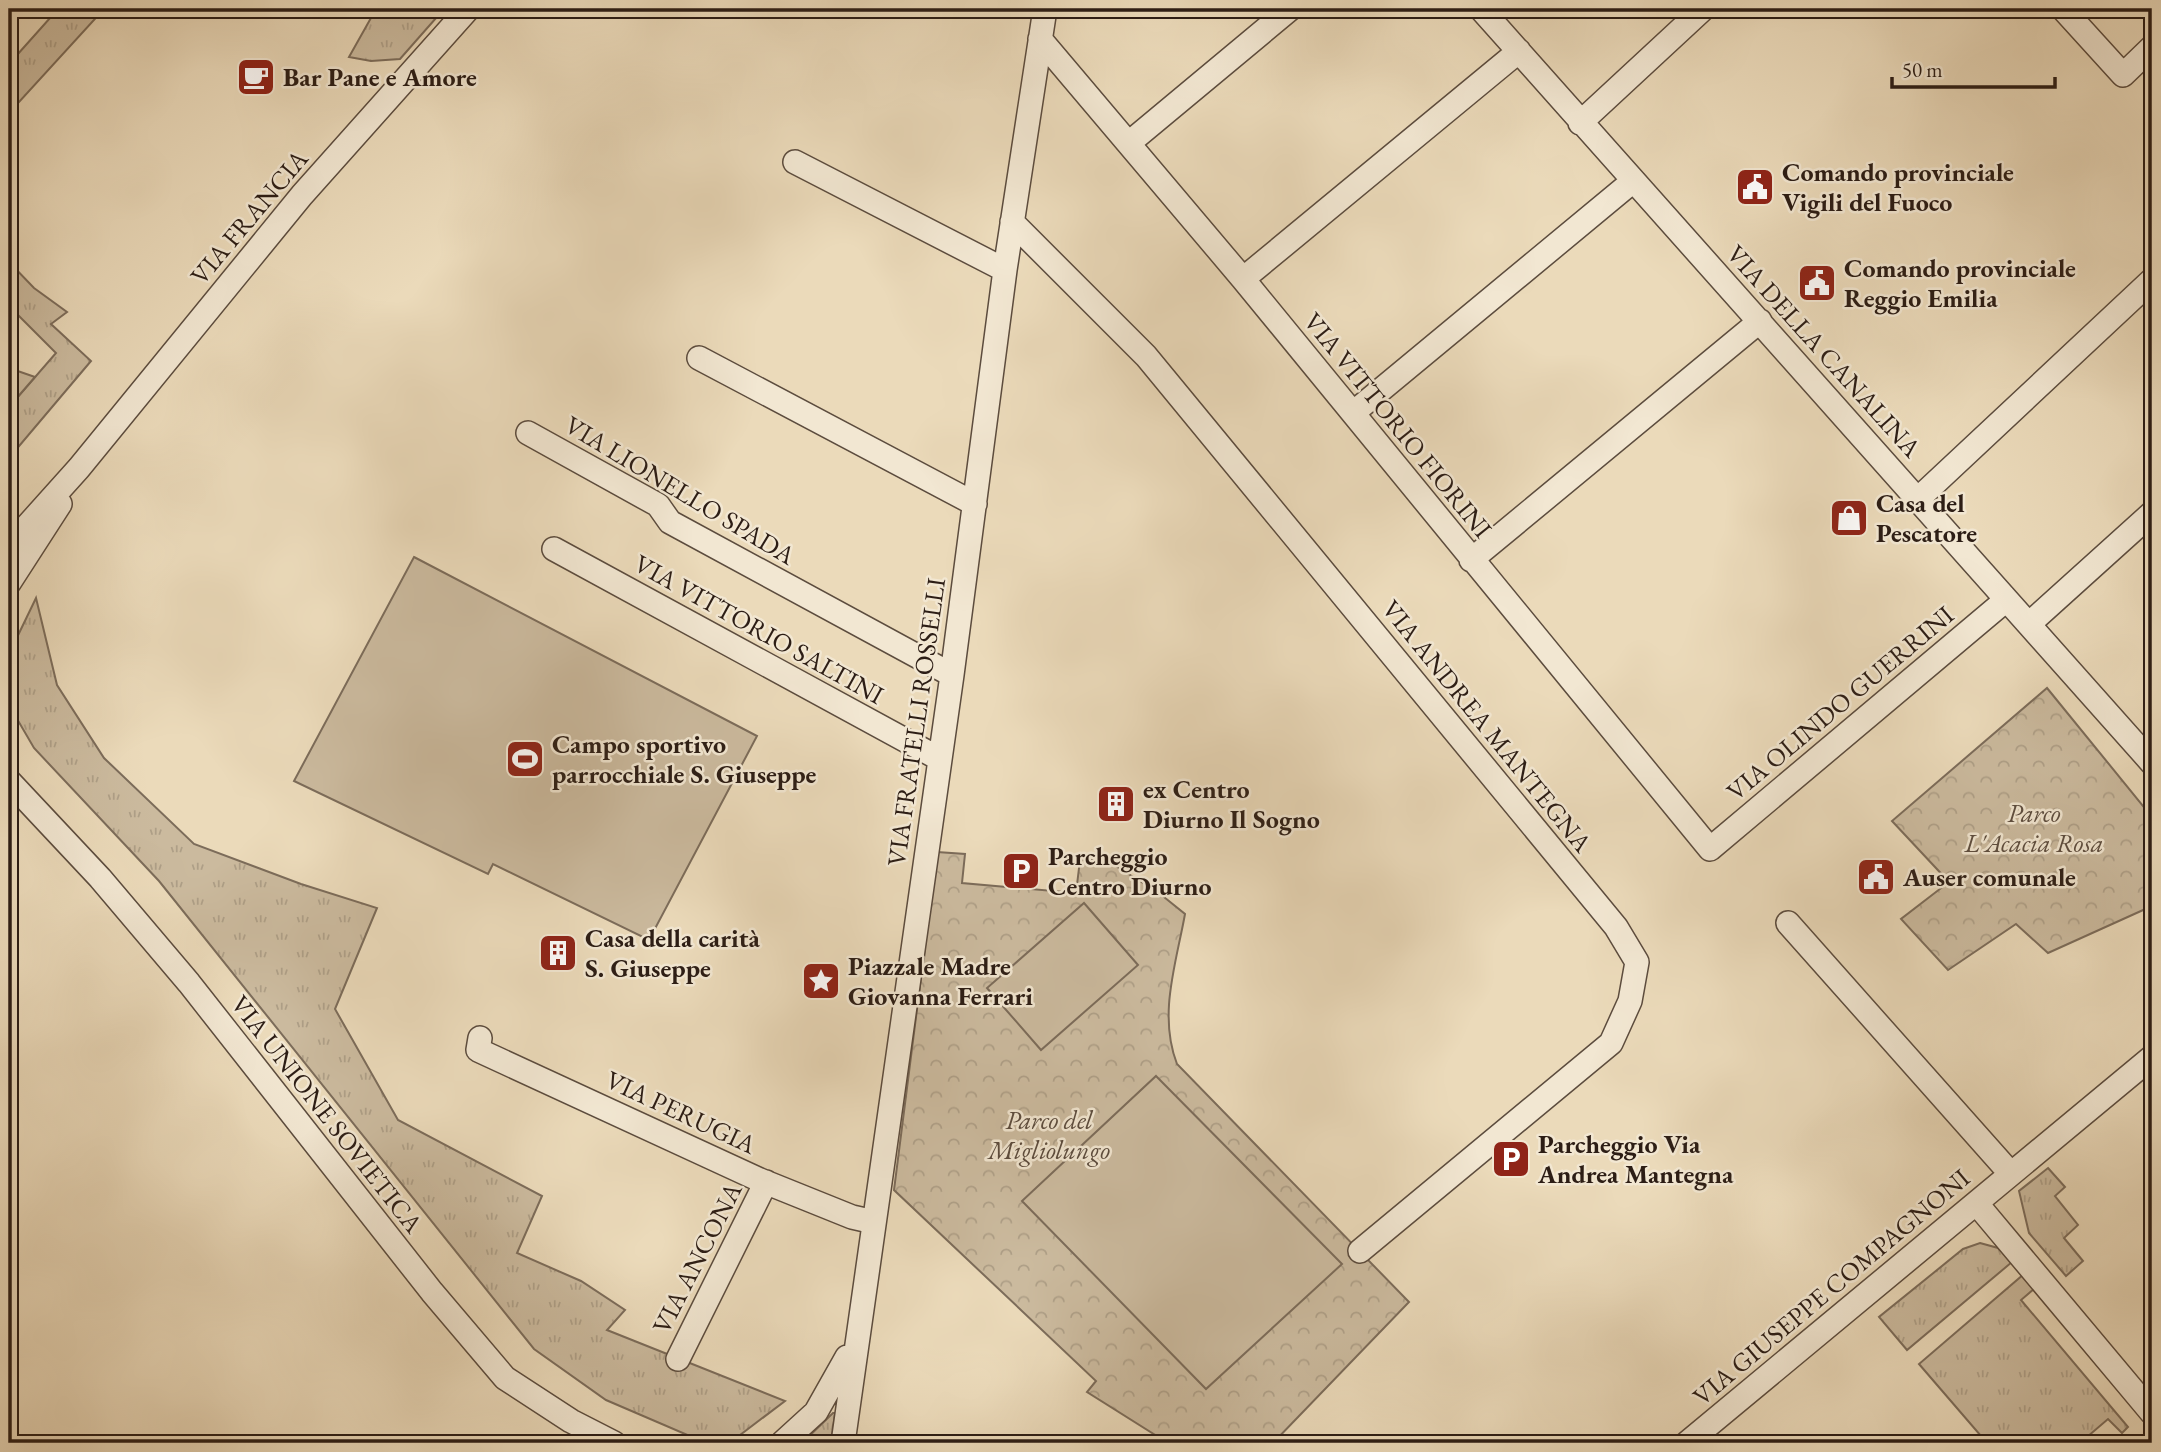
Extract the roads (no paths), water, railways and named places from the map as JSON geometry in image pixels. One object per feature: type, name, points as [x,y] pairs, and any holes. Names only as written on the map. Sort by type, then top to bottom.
[{"type":"street","name":"VIA FRANCIA","points":[[9,546],[79,468],[302,195],[468,9]]},
{"type":"street","name":"VIA FRATELLI ROSSELLI","points":[[843,1443],[938,758],[952,675],[1005,270],[1045,9]]},
{"type":"street","points":[[1129,143],[1290,9]]},
{"type":"street","name":"VIA DELLA CANALINA","points":[[1481,9],[2152,763]]},
{"type":"street","points":[[1580,123],[1703,9]]},
{"type":"street","points":[[2063,9],[2123,75],[2152,47]]},
{"type":"street","name":"VIA VITTORIO FIORINI","points":[[1040,39],[1243,279],[1710,849]]},
{"type":"street","points":[[1243,279],[1518,51]]},
{"type":"street","points":[[795,162],[1005,270]]},
{"type":"street","points":[[1353,413],[1633,181]]},
{"type":"street","name":"VIA ANDREA MANTEGNA","points":[[1012,222],[1146,356],[1616,927],[1637,962],[1630,1001],[1611,1044],[1360,1251]]},
{"type":"street","points":[[1918,499],[2152,281]]},
{"type":"street","points":[[1471,560],[1760,321]]},
{"type":"street","points":[[699,358],[975,504]]},
{"type":"street","name":"VIA LIONELLO SPADA","points":[[528,433],[658,505],[670,522],[952,675]]},
{"type":"street","name":"VIA FRANCIA","points":[[9,583],[55,513],[79,468]]},
{"type":"street","points":[[2029,624],[2152,513]]},
{"type":"street","name":"VIA VITTORIO SALTINI","points":[[554,549],[938,758]]},
{"type":"street","name":"VIA OLINDO GUERRINI","points":[[1710,849],[2006,600]]},
{"type":"street","name":"VIA UNIONE SOVIETICA","points":[[12,786],[100,878],[189,984],[432,1292],[505,1378],[570,1421],[614,1443]]},
{"type":"street","name":"VIA GIUSEPPE COMPAGNONI","points":[[1788,923],[2011,1174]]},
{"type":"street","name":"VIA PERUGIA","points":[[480,1038],[478,1050],[766,1182],[852,1217],[874,1222]]},
{"type":"street","name":"VIA GIUSEPPE COMPAGNONI","points":[[1687,1443],[2152,1057]]},
{"type":"street","name":"VIA ANCONA","points":[[678,1359],[766,1182]]},
{"type":"street","points":[[1978,1204],[2152,1413]]},
{"type":"street","points":[[782,1443],[810,1420],[823,1403],[858,1328]]},
{"type":"place","name":"Bar Pane e Amore","points":[[256,77]]},
{"type":"place","name":"Comando provinciale Vigili del Fuoco","points":[[1755,187]]},
{"type":"place","name":"Comando provinciale Reggio Emilia","points":[[1817,283]]},
{"type":"place","name":"Casa del Pescatore","points":[[1849,518]]},
{"type":"place","name":"Campo sportivo parrocchiale S. Giuseppe","points":[[525,759]]},
{"type":"place","name":"ex Centro Diurno Il Sogno","points":[[1116,804]]},
{"type":"place","name":"Parcheggio Centro Diurno","points":[[1021,871]]},
{"type":"place","name":"Auser comunale","points":[[1876,877]]},
{"type":"place","name":"Casa della carità S. Giuseppe","points":[[558,953]]},
{"type":"place","name":"Piazzale Madre Giovanna Ferrari","points":[[821,981]]},
{"type":"place","name":"Parcheggio Via Andrea Mantegna","points":[[1511,1159]]},
{"type":"park label","name":"Parco L'Acacia Rosa","points":[[2034,828]]},
{"type":"park label","name":"Parco del Migliolungo","points":[[1049,1135]]}]
